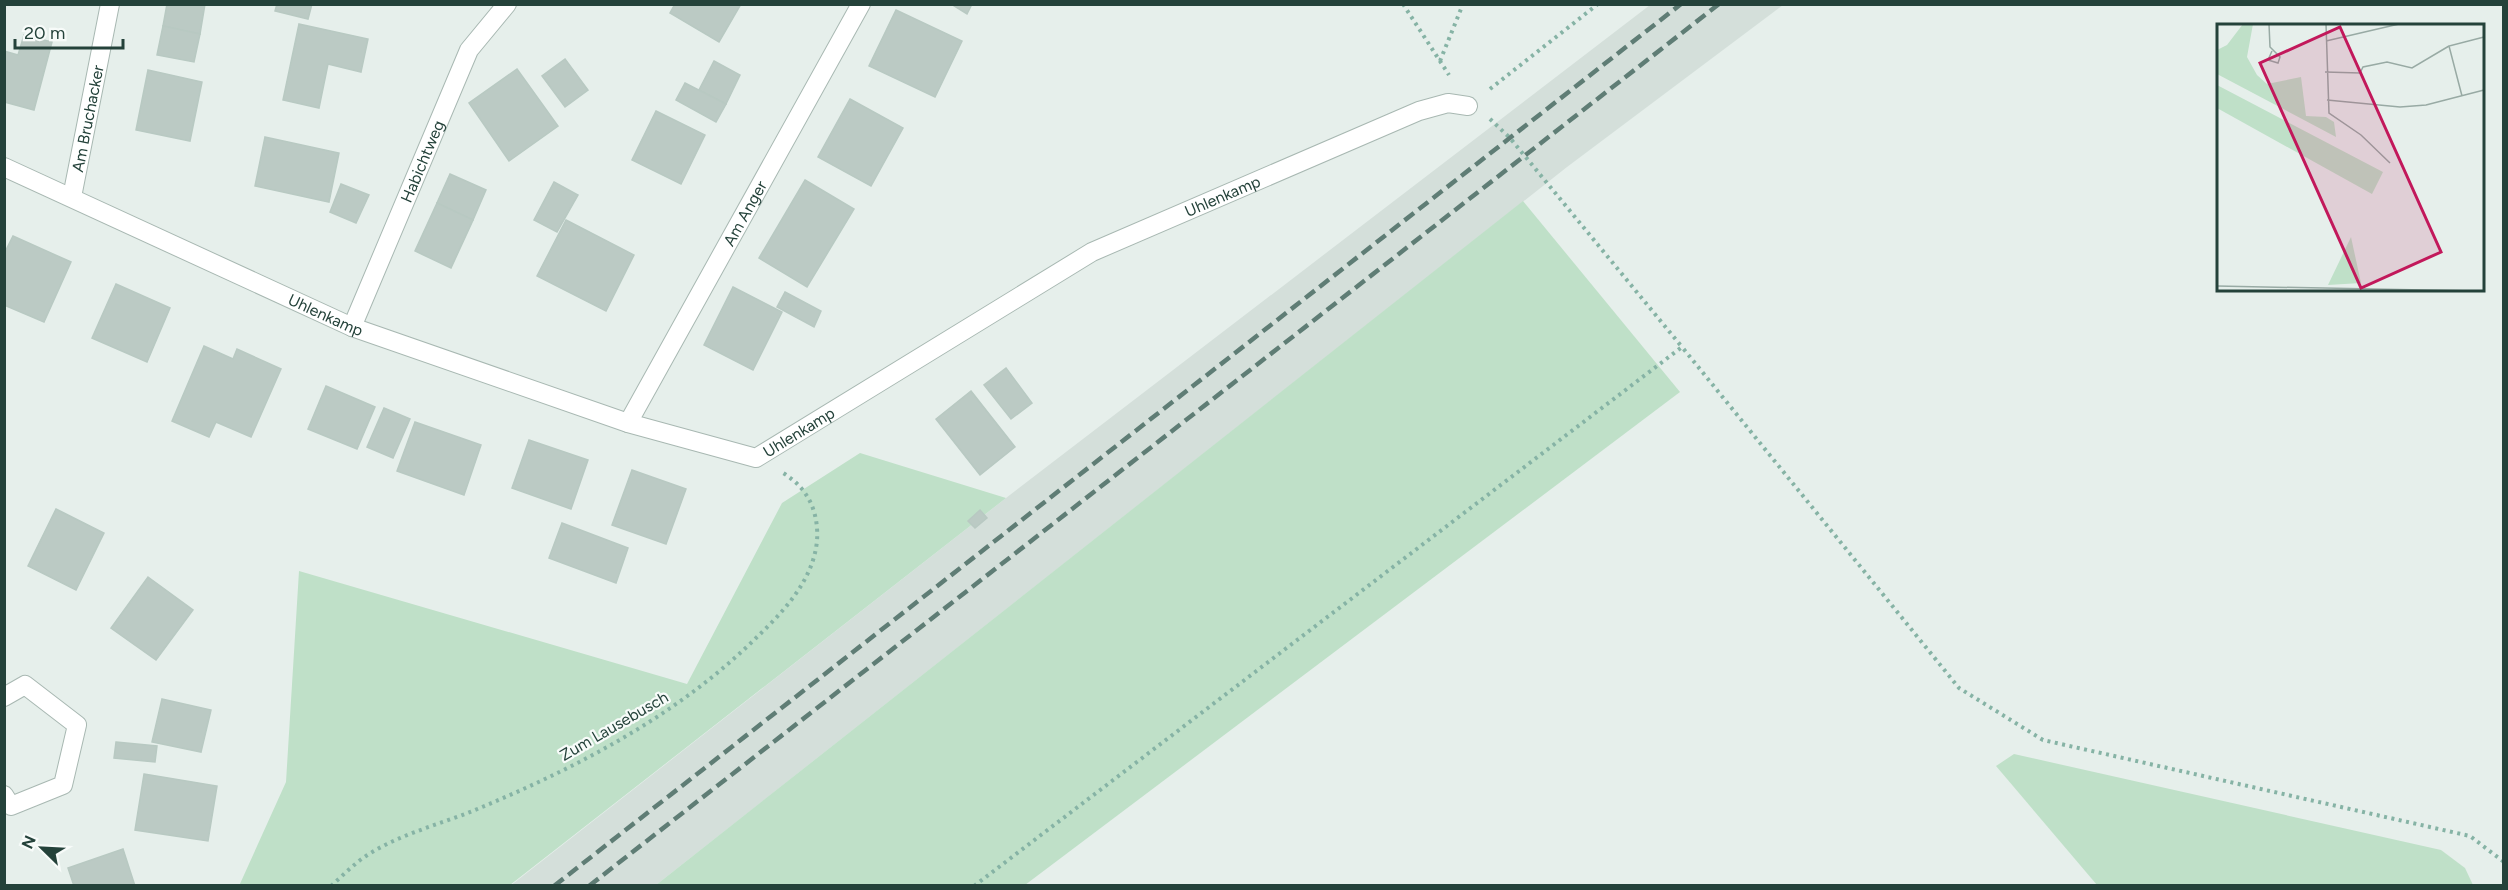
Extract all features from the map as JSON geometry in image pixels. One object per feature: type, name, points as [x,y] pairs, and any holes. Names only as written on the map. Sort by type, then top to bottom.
[{"type":"street","name":"Am Bruchacker","points":[[72,197],[110,4]]},
{"type":"street","name":"Habichtweg","points":[[352,327],[469,50],[507,4]]},
{"type":"street","name":"Am Anger","points":[[628,423],[861,4]]},
{"type":"street","name":"Uhlenkamp","points":[[4,167],[352,327],[628,423],[756,458],[1092,252],[1419,111],[1448,103],[1468,106]]},
{"type":"street","points":[[4,698],[25,685],[77,725],[63,785],[12,806],[4,795]]},
{"type":"path","points":[[1403,4],[1468,106],[1486,116],[1510,138],[1959,688],[2043,740],[2470,836],[2504,862]]},
{"type":"path","points":[[1440,62],[1463,4]]},
{"type":"path","points":[[1468,106],[1598,4]]},
{"type":"path","points":[[974,885],[1682,347]]},
{"type":"path","name":"Zum Lausebusch","points":[[331,885],[360,860],[409,834],[475,810],[575,764],[662,716],[738,656],[789,606],[815,556],[818,521],[800,483],[756,458]]},
{"type":"shaded area","points":[[1650,5],[1783,5],[1567,167],[656,885],[510,886],[1006,498]]},
{"type":"green space","points":[[1523,201],[1680,392],[1025,885],[656,885]]},
{"type":"green space","points":[[860,453],[1006,498],[510,885],[239,886],[286,782],[299,571],[687,684],[782,503]]},
{"type":"green space","points":[[2014,754],[2441,850],[2465,868],[2473,885],[2097,885],[1996,766]]},
{"type":"building","points":[[167,4],[205,4],[200,34],[163,26]]},
{"type":"building","points":[[277,4],[312,4],[308,19],[275,11]]},
{"type":"building","points":[[675,4],[741,4],[719,42],[670,13]]},
{"type":"building","points":[[951,4],[972,4],[967,14]]},
{"type":"building","points":[[896,10],[962,41],[935,97],[869,66]]},
{"type":"building","points":[[299,24],[368,39],[361,72],[328,64],[319,108],[283,100]]},
{"type":"building","points":[[163,26],[200,34],[194,62],[157,55]]},
{"type":"building","points":[[24,35],[52,42],[34,110],[4,102],[4,51],[18,55]]},
{"type":"building","points":[[565,59],[588,90],[565,107],[542,76]]},
{"type":"building","points":[[714,61],[740,75],[726,104],[699,90]]},
{"type":"building","points":[[517,69],[558,126],[509,161],[469,103]]},
{"type":"building","points":[[148,70],[202,82],[190,141],[136,130]]},
{"type":"building","points":[[685,83],[726,104],[716,122],[676,100]]},
{"type":"building","points":[[850,99],[903,128],[871,186],[818,157]]},
{"type":"building","points":[[656,111],[705,135],[681,184],[632,160]]},
{"type":"building","points":[[265,137],[339,153],[329,202],[255,186]]},
{"type":"building","points":[[450,174],[486,190],[473,220],[437,203]]},
{"type":"building","points":[[805,180],[854,209],[807,287],[759,258]]},
{"type":"building","points":[[554,182],[578,195],[557,232],[534,220]]},
{"type":"building","points":[[341,184],[369,195],[356,223],[330,212]]},
{"type":"building","points":[[437,203],[473,220],[451,268],[415,251]]},
{"type":"building","points":[[566,220],[634,255],[606,311],[537,276]]},
{"type":"building","points":[[13,236],[71,262],[44,322],[4,305],[4,254]]},
{"type":"building","points":[[116,284],[170,308],[147,362],[92,338]]},
{"type":"building","points":[[733,287],[782,312],[753,370],[704,345]]},
{"type":"building","points":[[785,292],[821,311],[814,327],[777,307]]},
{"type":"building","points":[[204,346],[233,359],[237,349],[281,369],[251,437],[216,422],[209,437],[172,421]]},
{"type":"building","points":[[1006,368],[1032,403],[1011,419],[984,385]]},
{"type":"building","points":[[326,386],[375,407],[357,449],[308,429]]},
{"type":"building","points":[[971,391],[1015,447],[980,475],[936,419]]},
{"type":"building","points":[[384,408],[410,419],[393,458],[367,447]]},
{"type":"building","points":[[415,422],[481,445],[464,495],[397,471]]},
{"type":"building","points":[[529,440],[588,460],[571,509],[512,488]]},
{"type":"building","points":[[632,470],[686,489],[666,544],[612,525]]},
{"type":"building","points":[[56,509],[104,533],[76,590],[28,566]]},
{"type":"building","points":[[980,510],[987,518],[975,528],[968,521]]},
{"type":"building","points":[[562,523],[628,548],[616,583],[549,558]]},
{"type":"building","points":[[148,577],[193,610],[156,660],[111,628]]},
{"type":"building","points":[[162,699],[211,710],[201,752],[152,742]]},
{"type":"building","points":[[116,742],[157,746],[155,762],[114,758]]},
{"type":"building","points":[[144,774],[217,786],[208,841],[135,830]]},
{"type":"building","points":[[123,849],[135,886],[74,886],[68,868]]},
{"type":"railway","points":[[554,886],[1681,4]]},
{"type":"railway","points":[[589,886],[1719,4]]}]
